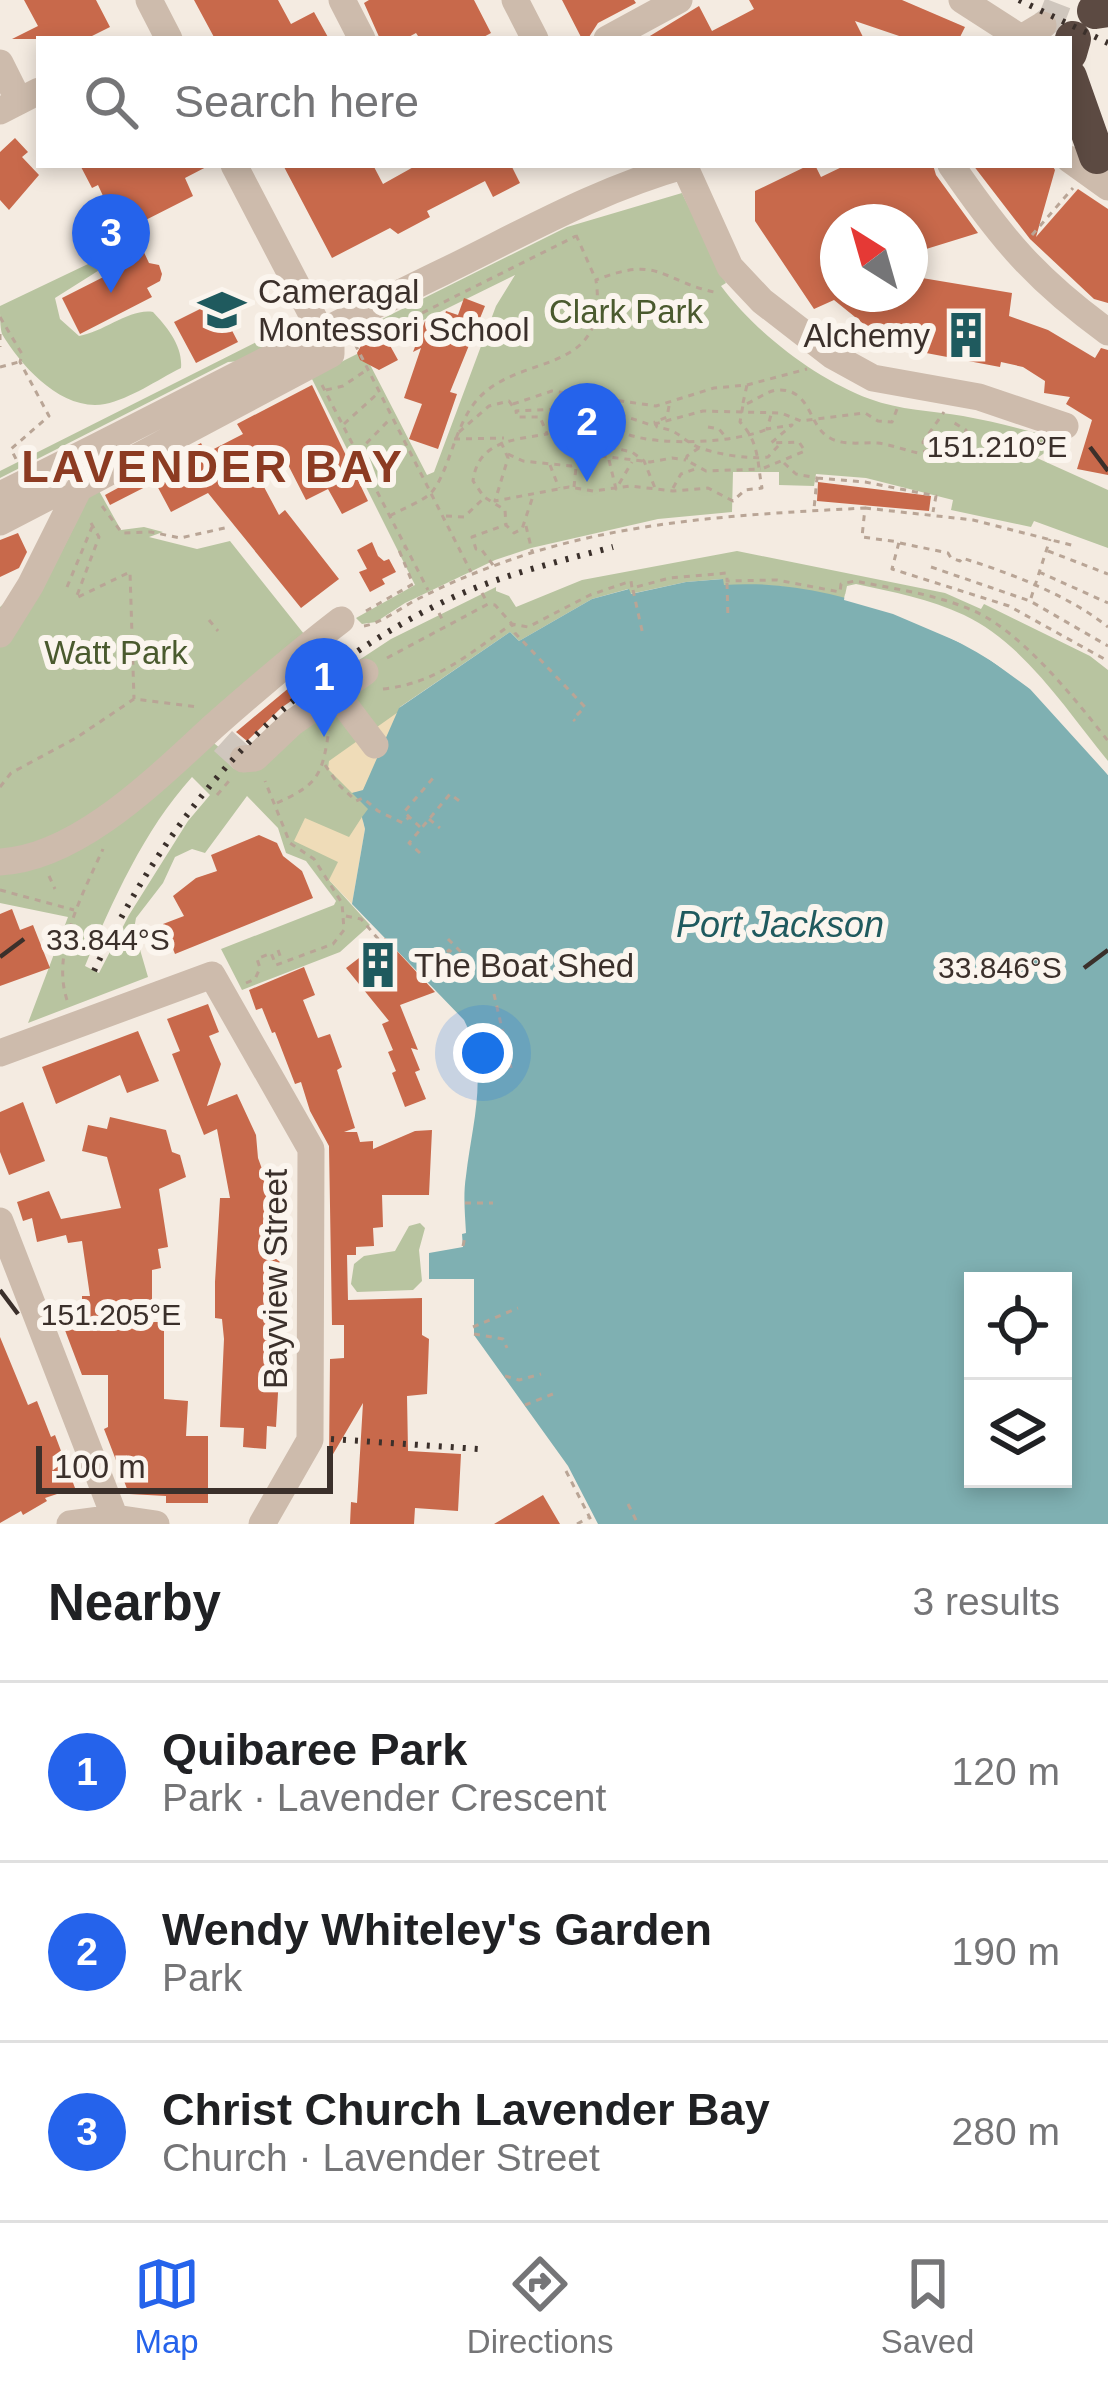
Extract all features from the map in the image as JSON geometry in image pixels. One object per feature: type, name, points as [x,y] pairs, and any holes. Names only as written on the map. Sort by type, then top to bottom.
[{"type":"highway","points":[[1072,90],[1091,171]]},
{"type":"street","points":[[149,0],[157,35]]},
{"type":"street","points":[[342,0],[360,36]]},
{"type":"street","points":[[514,0],[533,36]]},
{"type":"street","points":[[613,36],[679,0]]},
{"type":"street","points":[[962,0],[1061,30]]},
{"type":"street","points":[[0,63],[19,101]]},
{"type":"street","points":[[1072,125],[1091,171]]},
{"type":"street","points":[[0,634],[73,501],[92,479],[318,378],[333,349],[236,168]]},
{"type":"street","points":[[0,496],[235,378],[603,177],[664,168]]},
{"type":"street","points":[[686,168],[715,237],[741,281],[814,342],[873,378],[980,397],[1065,426]]},
{"type":"street","points":[[953,168],[1015,253],[1050,289],[1108,332]]},
{"type":"street","points":[[0,522],[73,501]]},
{"type":"street","points":[[0,862],[55,847],[83,832],[223,738],[350,622]]},
{"type":"street","points":[[223,738],[254,758],[334,692],[368,681]]},
{"type":"street","points":[[334,692],[375,745]]},
{"type":"street","name":"Bayview Street","points":[[0,1053],[212,975],[311,1149],[310,1440],[262,1524]]},
{"type":"street","points":[[0,1221],[116,1518]]},
{"type":"street","points":[[70,1524],[116,1518],[156,1524]]},
{"type":"path","points":[[1038,229],[1091,171]]},
{"type":"path","points":[[390,516],[431,493],[478,398],[492,386],[559,362],[579,345],[600,303],[596,280],[577,237],[355,344],[361,357],[380,392],[392,417],[431,493],[471,572]]},
{"type":"path","points":[[596,280],[640,267],[659,268],[719,293],[741,281]]},
{"type":"path","points":[[0,317],[49,416],[11,448],[17,461]]},
{"type":"path","points":[[0,334],[0,347]]},
{"type":"path","points":[[0,367],[20,362]]},
{"type":"path","points":[[456,436],[489,406],[504,401],[513,404],[552,391],[638,405],[669,404],[714,388],[747,385],[814,367]]},
{"type":"path","points":[[367,368],[360,378],[318,378],[429,591]]},
{"type":"path","points":[[495,501],[560,488],[593,491],[630,486],[673,491],[708,488],[736,501],[745,490],[762,488],[752,436],[740,422],[747,385]]},
{"type":"path","points":[[742,405],[780,390],[807,403],[826,437],[925,454],[943,455],[962,442],[966,430],[951,422]]},
{"type":"path","points":[[343,425],[380,392]]},
{"type":"path","points":[[656,425],[698,411],[792,415],[801,421],[865,413],[878,422],[892,422],[899,403]]},
{"type":"path","points":[[513,404],[517,417],[540,418],[547,434]]},
{"type":"path","points":[[656,425],[667,417],[669,404]]},
{"type":"path","points":[[516,411],[558,409],[572,416],[604,418],[618,414],[676,430],[692,444]]},
{"type":"path","points":[[925,454],[923,442],[944,411]]},
{"type":"path","points":[[618,414],[624,433]]},
{"type":"path","points":[[767,429],[771,414]]},
{"type":"path","points":[[572,416],[568,451],[577,464],[574,487]]},
{"type":"path","points":[[357,453],[392,417]]},
{"type":"path","points":[[692,444],[752,436],[792,424],[771,441],[779,445]]},
{"type":"path","points":[[709,427],[719,429],[725,437]]},
{"type":"path","points":[[605,444],[624,433],[759,459],[794,441],[805,448],[804,453],[766,469],[697,468],[681,474],[673,491]]},
{"type":"path","points":[[456,436],[504,440],[547,434],[605,444],[644,461],[656,490]]},
{"type":"path","points":[[628,451],[632,437]]},
{"type":"path","points":[[495,501],[507,453],[504,440]]},
{"type":"path","points":[[504,440],[479,461],[473,473],[474,488],[505,510],[506,525],[514,533],[525,521]]},
{"type":"path","points":[[686,460],[688,453],[701,447]]},
{"type":"path","points":[[507,453],[523,461],[549,464],[609,457],[686,460],[697,468]]},
{"type":"path","points":[[609,457],[616,489]]},
{"type":"path","points":[[616,489],[632,460]]},
{"type":"path","points":[[783,462],[796,474],[936,496],[933,515]]},
{"type":"path","points":[[549,464],[560,488]]},
{"type":"path","points":[[441,471],[451,474]]},
{"type":"path","points":[[814,511],[818,478]]},
{"type":"path","points":[[532,553],[525,521],[535,495]]},
{"type":"path","points":[[443,517],[464,517],[484,497]]},
{"type":"path","points":[[73,501],[99,537],[76,598],[130,572],[134,699]]},
{"type":"path","points":[[73,501],[101,505],[122,532],[180,538],[229,527]]},
{"type":"path","points":[[865,508],[862,537],[979,563],[1106,624]]},
{"type":"path","points":[[350,622],[378,623],[422,597],[532,553],[661,522],[865,508],[933,515],[1051,537],[1075,546]]},
{"type":"path","points":[[492,568],[472,537],[506,525]]},
{"type":"path","points":[[67,586],[92,526]]},
{"type":"path","points":[[1030,602],[1051,537]]},
{"type":"path","points":[[898,542],[892,569],[1009,606],[1108,661]]},
{"type":"path","points":[[350,622],[413,584],[399,550],[406,547]]},
{"type":"path","points":[[1046,550],[1108,574]]},
{"type":"path","points":[[931,567],[1030,602],[1108,646]]},
{"type":"path","points":[[1040,572],[1108,603]]},
{"type":"path","points":[[632,588],[727,574],[728,619]]},
{"type":"path","points":[[727,581],[777,580],[839,592],[842,584],[855,581],[936,597],[978,612],[1065,686],[1108,742]]},
{"type":"path","points":[[368,681],[424,682],[512,624],[528,627],[590,595],[631,581],[644,635]]},
{"type":"path","points":[[482,593],[488,604]]},
{"type":"path","points":[[368,681],[445,625],[495,604],[514,633],[585,706],[575,721]]},
{"type":"path","points":[[440,613],[445,625]]},
{"type":"path","points":[[209,620],[218,631]]},
{"type":"path","points":[[0,787],[11,773],[134,699],[198,707],[223,738]]},
{"type":"path","points":[[275,803],[304,791],[317,778],[324,764],[329,725]]},
{"type":"path","points":[[324,764],[356,801],[363,798],[403,823],[409,817]]},
{"type":"path","points":[[422,828],[404,812],[434,777]]},
{"type":"path","points":[[245,983],[254,980],[260,968],[257,958],[271,953],[276,965],[333,944],[341,936],[345,916],[320,867],[290,842],[268,788]]},
{"type":"path","points":[[420,853],[409,844],[450,794],[462,803]]},
{"type":"path","points":[[429,819],[440,828]]},
{"type":"path","points":[[68,1005],[61,974],[77,911],[103,849]]},
{"type":"path","points":[[50,876],[55,889]]},
{"type":"path","points":[[0,890],[77,911]]},
{"type":"path","points":[[345,916],[361,919],[380,941]]},
{"type":"path","points":[[422,978],[449,950],[459,959],[465,956],[448,939]]},
{"type":"path","points":[[278,950],[283,962]]},
{"type":"path","points":[[494,994],[511,1068]]},
{"type":"path","points":[[469,1035],[502,1031]]},
{"type":"path","points":[[468,1203],[490,1203]]},
{"type":"path","points":[[463,1246],[465,1237]]},
{"type":"path","points":[[502,1339],[474,1330],[518,1308]]},
{"type":"path","points":[[499,1331],[507,1348]]},
{"type":"path","points":[[505,1376],[519,1380],[541,1374]]},
{"type":"path","points":[[525,1405],[558,1392]]},
{"type":"path","points":[[566,1471],[593,1524]]},
{"type":"path","points":[[628,1504],[638,1524]]},
{"type":"path","points":[[578,1524],[589,1517]]},
{"type":"green space","name":"Clark Park","points":[[682,193],[726,283],[721,286],[769,337],[829,380],[870,399],[1064,440],[1037,458],[1108,490],[1108,548],[1034,521],[1031,527],[951,510],[953,500],[866,478],[816,474],[814,486],[779,485],[779,472],[733,472],[732,512],[658,519],[531,548],[495,560],[376,622],[362,624],[356,618],[415,585],[311,377],[363,351],[427,475],[434,472],[496,306],[515,275],[389,337],[384,328],[360,340],[354,333],[567,227]]},
{"type":"green space","points":[[109,254],[120,257],[55,298],[60,319],[79,336],[135,314],[153,312],[177,345],[181,368],[124,398],[89,405],[59,394],[20,360],[2,334],[0,306]]},
{"type":"green space","points":[[296,322],[266,349],[228,362],[0,478],[0,471]]},
{"type":"green space","name":"Watt Park","points":[[98,489],[121,530],[144,527],[163,532],[149,537],[197,549],[230,541],[308,639],[199,731],[242,766],[347,668],[391,639],[496,587],[516,607],[582,580],[737,551],[945,593],[981,609],[984,604],[1090,656],[1108,670],[1108,761],[1025,660],[986,627],[938,605],[856,584],[847,586],[844,600],[779,586],[723,585],[722,579],[630,594],[628,589],[592,599],[519,641],[510,632],[400,707],[369,809],[330,881],[370,925],[340,952],[242,990],[221,949],[336,901],[306,861],[286,853],[278,828],[247,796],[205,853],[192,849],[175,857],[163,883],[136,918],[134,929],[148,977],[28,1023],[68,917],[0,903],[0,607],[15,594],[53,515]],"holes":[[[192,777],[210,795],[188,821],[129,915],[99,973],[85,966],[131,867],[175,798]]]},
{"type":"green space","points":[[420,1223],[425,1228],[419,1250],[422,1281],[413,1290],[357,1292],[351,1284],[354,1264],[364,1256],[395,1251],[409,1226]]},
{"type":"sand","points":[[401,710],[363,791],[352,793],[328,769],[329,761]]},
{"type":"sand","points":[[362,817],[365,829],[352,904],[329,880],[338,862],[294,841],[305,818],[349,837]]},
{"type":"water","name":"Port Jackson","points":[[723,579],[724,585],[803,589],[884,610],[961,643],[1027,686],[1108,775],[1108,1524],[598,1524],[568,1466],[474,1335],[474,1279],[429,1279],[429,1253],[463,1247],[462,1234],[466,1233],[476,1058],[464,1020],[352,904],[365,829],[362,817],[368,809],[352,793],[363,790],[399,708],[510,632],[519,641],[592,599],[629,589],[631,594]]},
{"type":"pier","points":[[845,594],[895,608],[978,644],[1035,685],[1108,765],[1108,775],[1030,689],[975,649],[893,614],[844,600]]},
{"type":"building","points":[[24,0],[96,0],[110,27],[92,36],[12,39],[38,26]]},
{"type":"building","points":[[194,0],[278,0],[291,24],[314,12],[327,36],[213,36]]},
{"type":"building","points":[[474,0],[491,33],[379,36],[364,3]]},
{"type":"building","points":[[562,0],[636,3],[598,23],[590,36],[580,36]]},
{"type":"building","points":[[749,0],[902,0],[965,27],[960,36],[899,36],[855,21],[862,36],[650,36],[699,6],[712,31],[754,9]]},
{"type":"building","points":[[15,138],[28,152],[22,157],[39,175],[9,210],[0,200],[0,152]]},
{"type":"building","points":[[82,168],[204,168],[185,178],[193,196],[120,233],[98,185],[92,188]]},
{"type":"building","points":[[285,168],[375,168],[383,184],[412,168],[512,168],[520,183],[493,197],[485,181],[427,211],[430,217],[398,234],[390,228],[332,258]]},
{"type":"building","points":[[803,168],[816,168],[821,177],[840,168],[934,168],[978,233],[928,248],[928,204],[820,204],[820,306],[814,309],[755,221],[755,191]]},
{"type":"building","points":[[975,168],[1054,168],[1036,237],[1078,189],[1108,209],[1108,303],[1094,299],[1030,239]]},
{"type":"building","points":[[141,246],[149,263],[159,265],[162,274],[160,281],[147,288],[152,297],[80,334],[62,298],[131,263],[126,254]]},
{"type":"building","points":[[928,279],[1012,293],[1009,316],[1048,330],[1095,358],[1101,348],[1108,350],[1108,475],[1077,469],[1092,420],[1066,404],[1070,397],[1044,393],[1045,381],[1023,367],[905,349],[881,338],[849,312],[928,312]]},
{"type":"building","points":[[464,298],[485,306],[450,392],[457,394],[438,449],[409,439],[422,404],[404,398],[425,321],[441,327],[446,311],[458,315]]},
{"type":"building","points":[[210,304],[220,322],[226,319],[238,342],[196,363],[174,322]]},
{"type":"building","points":[[372,339],[375,346],[387,340],[398,360],[379,370],[360,360],[357,353],[362,344]]},
{"type":"building","points":[[312,385],[368,501],[342,514],[328,489],[306,500],[284,457],[256,472],[279,515],[285,510],[339,579],[301,608],[208,493],[171,512],[155,482],[110,505],[105,495],[201,443],[206,453],[243,434],[237,424]]},
{"type":"building","points":[[818,482],[931,496],[929,511],[817,501]]},
{"type":"building","points":[[18,533],[27,552],[19,568],[0,577],[0,540]]},
{"type":"building","points":[[372,542],[378,556],[389,559],[396,572],[370,592],[359,572],[367,569],[357,550]]},
{"type":"building","points":[[332,652],[342,666],[281,708],[247,741],[236,732]]},
{"type":"building","points":[[259,835],[277,843],[283,856],[302,871],[313,898],[175,954],[163,924],[184,916],[173,896],[196,878],[217,871],[211,855]]},
{"type":"building","points":[[12,909],[20,930],[33,925],[50,968],[0,986],[0,914]]},
{"type":"building","points":[[385,938],[435,992],[400,1005],[418,1050],[411,1048],[426,1099],[405,1107],[392,1073],[396,1071],[388,1052],[393,1050],[382,1024],[389,1021],[346,968]]},
{"type":"building","points":[[304,967],[315,995],[303,1000],[318,1038],[330,1034],[342,1067],[337,1070],[355,1128],[344,1132],[357,1132],[360,1142],[373,1141],[373,1149],[415,1131],[432,1130],[429,1195],[382,1195],[383,1227],[373,1228],[374,1246],[356,1247],[356,1255],[347,1255],[348,1300],[422,1298],[422,1335],[429,1339],[427,1394],[407,1396],[408,1451],[461,1454],[458,1511],[415,1508],[414,1524],[350,1524],[351,1502],[357,1503],[363,1403],[329,1461],[330,1359],[344,1358],[344,1325],[332,1325],[329,1146],[301,1082],[295,1084],[275,1032],[262,1008],[256,1010],[249,990]]},
{"type":"building","points":[[208,1004],[219,1032],[209,1036],[221,1064],[207,1106],[237,1094],[256,1135],[269,1188],[268,1212],[281,1212],[271,1366],[280,1367],[276,1427],[267,1426],[266,1449],[243,1447],[244,1428],[220,1427],[224,1339],[222,1319],[215,1318],[215,1282],[220,1198],[230,1198],[217,1129],[204,1135],[172,1054],[180,1051],[167,1019]]},
{"type":"building","points":[[138,1031],[159,1081],[127,1093],[120,1075],[56,1104],[42,1067]]},
{"type":"building","points":[[23,1102],[45,1161],[9,1175],[0,1152],[0,1112]]},
{"type":"building","points":[[110,1117],[166,1130],[186,1177],[159,1189],[168,1247],[158,1249],[161,1268],[152,1270],[152,1322],[164,1322],[164,1399],[188,1401],[186,1436],[208,1436],[208,1503],[166,1503],[166,1496],[129,1494],[104,1429],[108,1427],[108,1375],[82,1375],[63,1325],[82,1325],[82,1296],[90,1296],[82,1241],[68,1243],[66,1235],[37,1242],[32,1218],[23,1221],[17,1202],[49,1191],[61,1219],[121,1208],[107,1157],[82,1151],[88,1125],[107,1129]]},
{"type":"building","points":[[0,1337],[28,1405],[37,1401],[51,1437],[55,1435],[75,1488],[45,1498],[23,1515],[21,1511],[0,1523]]},
{"type":"building","points":[[543,1495],[560,1524],[494,1524]]},
{"type":"tunnel","points":[[1043,25],[1052,18],[1059,0]]},
{"type":"tunnel","points":[[223,741],[243,759]]},
{"type":"railway","points":[[1019,0],[1108,43]]},
{"type":"railway","points":[[94,971],[159,855],[196,803],[238,754],[333,668],[388,632],[467,591],[613,547]]},
{"type":"railway","points":[[331,1439],[479,1449]]},
{"type":"place","name":"Christ Church Lavender Bay","points":[[111,293]]},
{"type":"place","name":"Cameragal Montessori School","points":[[222,310]]},
{"type":"place","name":"Alchemy","points":[[966,335]]},
{"type":"place","name":"Wendy Whiteley's Garden","points":[[587,482]]},
{"type":"place","name":"Quibaree Park","points":[[324,737]]},
{"type":"place","name":"The Boat Shed","points":[[378,965]]},
{"type":"district","name":"LAVENDER BAY","points":[[213,466]]}]
